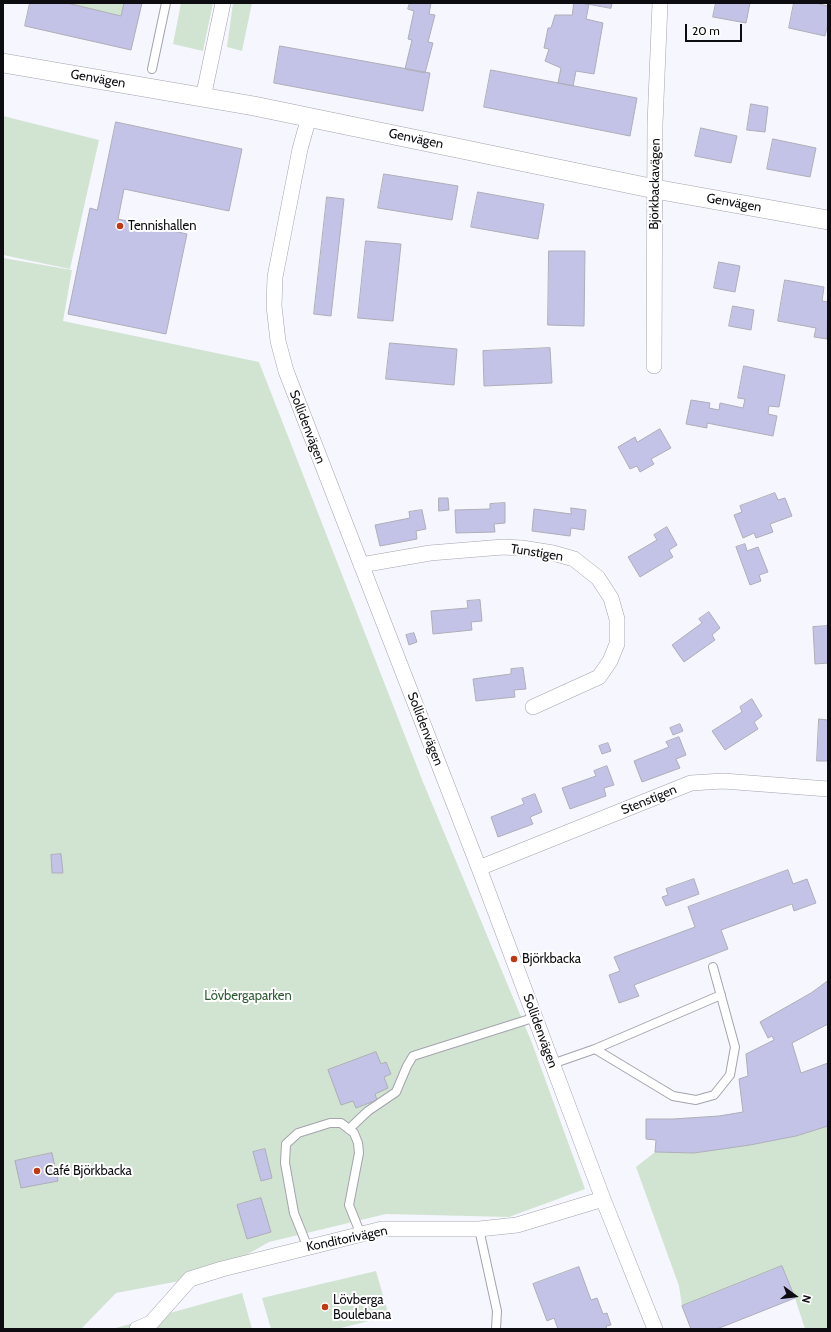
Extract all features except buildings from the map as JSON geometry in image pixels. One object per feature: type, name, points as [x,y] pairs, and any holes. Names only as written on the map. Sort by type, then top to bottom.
[{"type":"street","points":[[203,98],[223,3]]},
{"type":"street","name":"Björkbackavägen","points":[[654,366],[656,124],[660,3]]},
{"type":"street","name":"Genvägen","points":[[3,63],[309,117],[655,189],[828,220]]},
{"type":"street","name":"Sollidenvägen","points":[[309,117],[300,149],[275,277],[274,306],[278,341],[286,371],[479,868],[603,1199],[655,1329]]},
{"type":"street","name":"Tunstigen","points":[[361,565],[430,553],[503,547],[522,548],[553,553],[574,559],[598,578],[611,598],[617,619],[617,644],[610,661],[599,677],[533,707]]},
{"type":"street","name":"Stenstigen","points":[[479,868],[691,783],[723,781],[828,789]]},
{"type":"street","name":"Konditorivägen","points":[[137,1329],[151,1323],[190,1279],[222,1269],[382,1229],[479,1229],[517,1225],[603,1199]]},
{"type":"lane","points":[[152,69],[166,3]]},
{"type":"lane","points":[[596,1049],[673,1096],[696,1100],[714,1095],[730,1075],[735,1047],[713,967]]},
{"type":"lane","points":[[552,1064],[596,1049],[721,995]]},
{"type":"lane","points":[[348,1129],[368,1112],[396,1092],[413,1056],[536,1018]]},
{"type":"lane","points":[[308,1248],[294,1214],[285,1163],[286,1144],[298,1133],[330,1123],[341,1123],[354,1133],[358,1143],[359,1153],[349,1205],[360,1235]]},
{"type":"lane","points":[[479,1229],[497,1312],[496,1329]]},
{"type":"green space","points":[[67,3],[124,3],[121,16]]},
{"type":"green space","points":[[181,3],[213,3],[203,51],[173,44]]},
{"type":"green space","points":[[233,3],[252,3],[242,51],[227,47]]},
{"type":"green space","points":[[3,116],[99,140],[70,269],[3,255]]},
{"type":"green space","name":"Lövbergaparken","points":[[3,258],[72,270],[63,321],[259,362],[423,782],[532,1043],[585,1189],[509,1217],[386,1214],[269,1242],[222,1269],[190,1279],[116,1293],[81,1329],[3,1329]]},
{"type":"green space","points":[[828,1126],[828,1329],[805,1329],[795,1298],[782,1266],[682,1306],[679,1286],[636,1167],[655,1152],[694,1153],[750,1145],[796,1136]]},
{"type":"green space","name":"Lövberga Boulebana","points":[[376,1271],[389,1316],[337,1329],[271,1329],[262,1298]]},
{"type":"green space","points":[[242,1293],[252,1329],[112,1329]]},
{"type":"place","name":"Tennishallen","points":[[120,226]]},
{"type":"place","name":"Björkbacka","points":[[514,959]]},
{"type":"place","name":"Café Björkbacka","points":[[37,1171]]},
{"type":"place","name":"Lövberga Boulebana","points":[[325,1307]]}]
